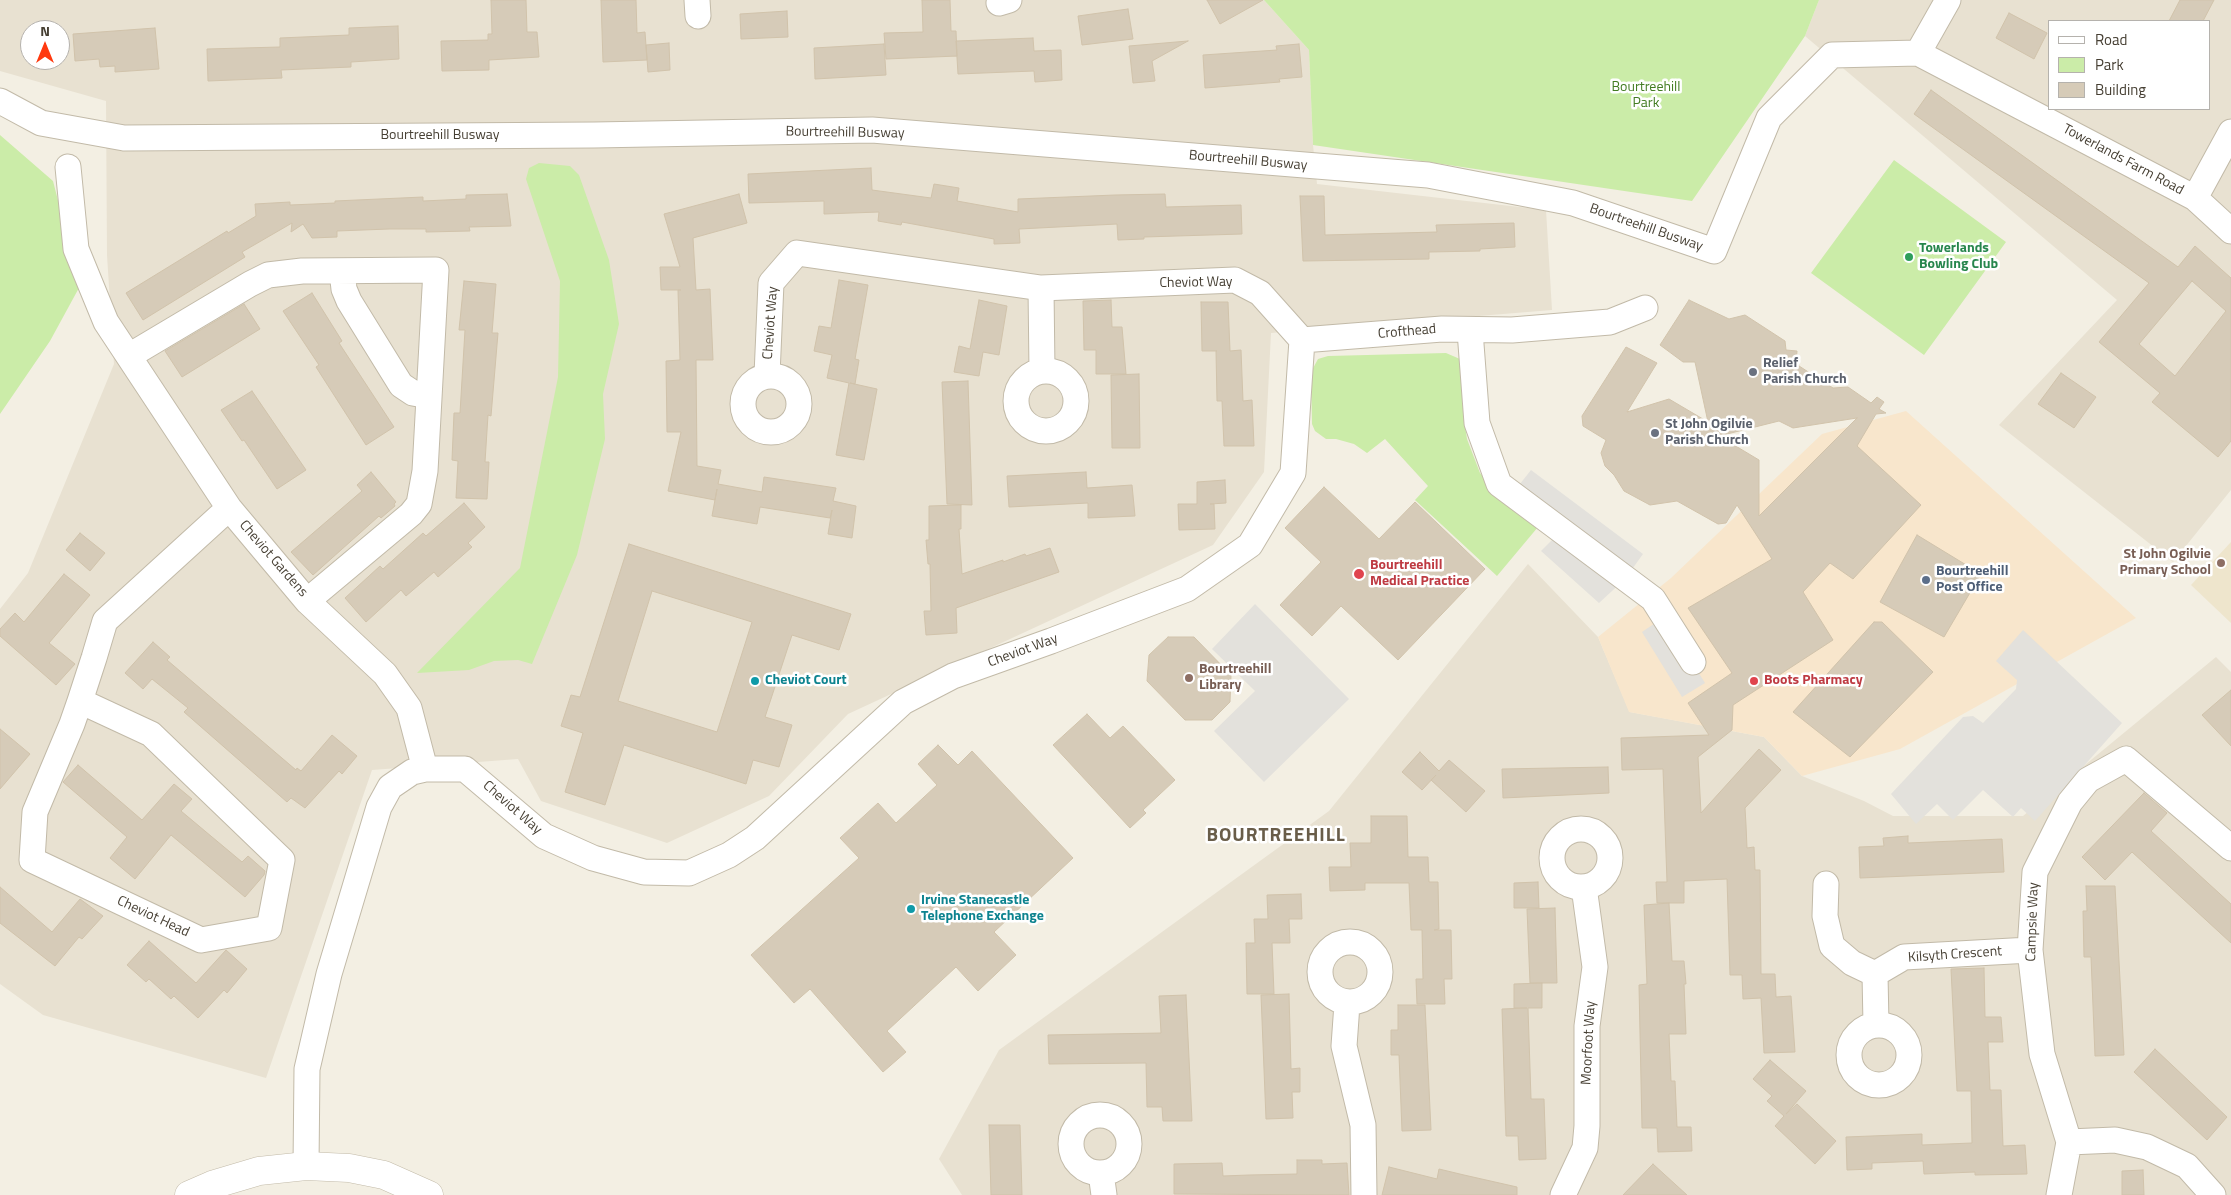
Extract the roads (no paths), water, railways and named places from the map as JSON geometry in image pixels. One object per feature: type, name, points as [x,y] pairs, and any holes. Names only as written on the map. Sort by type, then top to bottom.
[{"type":"street","points":[[1918,52],[1948,0]]},
{"type":"street","name":"Towerlands Farm Road","points":[[1714,251],[1769,118],[1832,55],[1918,52],[2195,198],[2231,231]]},
{"type":"street","name":"Bourtreehill Busway","points":[[0,101],[41,123],[124,138],[594,136],[872,130],[1418,174],[1573,203],[1714,251]]},
{"type":"street","points":[[2195,198],[2231,132]]},
{"type":"street","name":"Cheviot Gardens","points":[[68,167],[76,249],[106,322],[229,508],[307,601],[411,514],[418,504],[425,471],[436,270],[302,271],[268,275],[129,356]]},
{"type":"street","name":"Cheviot Way","points":[[306,1166],[307,1069],[329,974],[379,807],[390,786],[412,772],[425,769],[465,769],[544,836],[593,858],[644,872],[689,873],[728,855],[755,838],[903,702],[953,676],[1187,589],[1250,545],[1293,473],[1302,340],[1260,293],[1235,280],[1041,288],[797,253],[771,283],[767,375]]},
{"type":"street","points":[[342,271],[344,289],[349,301],[401,385],[413,393],[429,396]]},
{"type":"street","points":[[1041,288],[1042,371]]},
{"type":"street","name":"Crofthead","points":[[1302,340],[1442,329],[1512,330],[1610,322],[1646,308]]},
{"type":"street","points":[[1470,330],[1477,424],[1499,484],[1653,599],[1693,662]]},
{"type":"street","name":"Cheviot Head","points":[[80,701],[151,734],[282,860],[269,928],[201,940],[32,860],[35,812],[72,724],[105,621],[229,508]]},
{"type":"street","points":[[307,601],[386,674],[409,708],[425,769]]},
{"type":"street","name":"Campsie Way","points":[[2059,1195],[2069,1142],[2042,1054],[2030,950],[2035,872],[2066,811],[2088,780],[2126,759],[2231,848]]},
{"type":"street","points":[[1826,884],[1825,916],[1832,946],[1852,963],[1875,974],[1876,1025]]},
{"type":"street","name":"Moorfoot Way","points":[[1563,1195],[1585,1148],[1588,1026],[1595,967],[1584,886]]},
{"type":"street","name":"Kilsyth Crescent","points":[[1875,974],[1904,957],[2030,950]]},
{"type":"street","points":[[1348,1004],[1344,1046],[1363,1125],[1364,1195]]},
{"type":"street","points":[[2069,1142],[2115,1140],[2147,1147],[2187,1166],[2213,1195]]},
{"type":"street","points":[[189,1195],[212,1185],[259,1171],[306,1166],[349,1168],[384,1175],[429,1195]]},
{"type":"place","name":"Towerlands Bowling Club","points":[[1909,257]]},
{"type":"place","name":"Relief Parish Church","points":[[1753,372]]},
{"type":"place","name":"St John Ogilvie Parish Church","points":[[1655,433]]},
{"type":"place","name":"St John Ogilvie Primary School","points":[[2221,563]]},
{"type":"place","name":"Bourtreehill Medical Practice","points":[[1359,574]]},
{"type":"place","name":"Bourtreehill Post Office","points":[[1926,580]]},
{"type":"place","name":"Bourtreehill Library","points":[[1189,678]]},
{"type":"place","name":"Cheviot Court","points":[[755,681]]},
{"type":"place","name":"Boots Pharmacy","points":[[1754,681]]},
{"type":"place","name":"Irvine Stanecastle Telephone Exchange","points":[[911,909]]},
{"type":"district","name":"BOURTREEHILL","points":[[1276,836]]},
{"type":"park label","name":"Bourtreehill Park","points":[[1646,96]]}]
